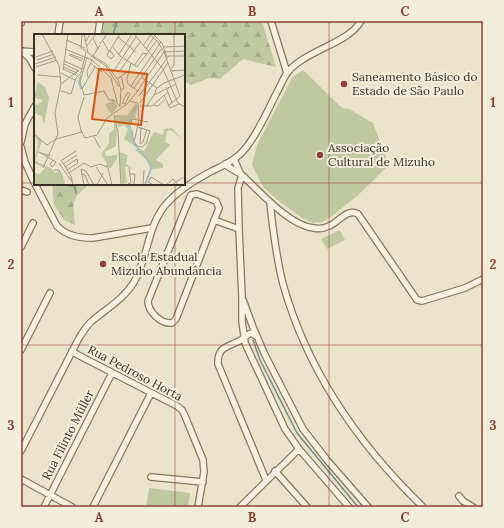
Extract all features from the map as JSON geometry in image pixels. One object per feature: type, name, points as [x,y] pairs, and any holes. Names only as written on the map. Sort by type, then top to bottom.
[{"type":"street","points":[[58,34],[60,21]]},
{"type":"street","points":[[98,34],[100,21]]},
{"type":"street","points":[[271,21],[287,73]]},
{"type":"street","points":[[21,451],[79,338],[92,321],[119,299],[133,283],[141,266],[152,228],[160,212],[175,195],[208,173],[240,155],[249,144],[287,73],[308,56],[349,34],[357,28],[361,21]]},
{"type":"street","points":[[21,51],[34,52]]},
{"type":"street","points":[[21,51],[30,59],[34,66]]},
{"type":"street","points":[[21,142],[24,124],[34,108]]},
{"type":"street","points":[[21,147],[25,162],[34,182]]},
{"type":"street","points":[[234,159],[242,175],[238,188],[242,321],[244,338],[250,355],[285,429],[299,449],[349,507]]},
{"type":"street","points":[[225,164],[242,175],[270,203],[299,224],[314,228],[329,226],[352,212],[358,214],[417,300],[422,301],[465,288],[483,279]]},
{"type":"street","points":[[36,185],[57,226],[62,231],[70,235],[82,238],[93,238],[152,228]]},
{"type":"street","points":[[21,190],[27,192]]},
{"type":"street","points":[[197,194],[218,203],[219,208],[214,220],[176,319],[174,322],[167,323],[154,314],[148,306],[148,301],[191,195],[197,194]]},
{"type":"street","points":[[270,203],[277,260],[283,283],[296,320],[320,375],[335,400],[367,445],[397,481],[423,507]]},
{"type":"street","points":[[214,220],[239,229]]},
{"type":"street","points":[[21,247],[33,223]]},
{"type":"street","points":[[21,350],[50,293]]},
{"type":"street","points":[[242,297],[265,355],[303,429],[331,465],[368,507]]},
{"type":"street","points":[[257,337],[252,333],[248,334],[244,338],[223,349],[219,354],[218,364],[266,480]]},
{"type":"street","name":"Rua Pedroso Horta","points":[[72,351],[78,356],[177,406],[182,410],[203,460],[203,482],[198,507]]},
{"type":"street","name":"Rua Filinto Müller","points":[[44,507],[112,373]]},
{"type":"street","points":[[93,507],[151,393]]},
{"type":"street","points":[[240,507],[299,449]]},
{"type":"street","points":[[275,471],[307,507]]},
{"type":"street","points":[[151,477],[203,482]]},
{"type":"street","points":[[21,479],[72,507]]},
{"type":"street","points":[[459,496],[463,501],[473,507]]},
{"type":"green space","points":[[105,21],[262,21],[276,67],[243,59],[220,79],[209,78],[191,85],[185,82],[185,34],[102,34]]},
{"type":"green space","name":"Associação Cultural de Mizuho","points":[[303,70],[342,108],[349,109],[373,123],[389,165],[357,196],[331,217],[322,222],[313,223],[302,218],[263,187],[252,165],[257,145],[292,78]]},
{"type":"green space","points":[[52,185],[90,185],[79,193],[74,201],[75,225],[64,220],[54,205]]},
{"type":"green space","points":[[340,230],[345,240],[327,249],[321,239]]},
{"type":"green space","points":[[149,488],[190,493],[188,507],[146,507]]},
{"type":"waterway","points":[[113,34],[117,21]]},
{"type":"waterway","points":[[74,185],[76,193]]},
{"type":"waterway","points":[[253,340],[260,360],[297,433],[358,507]]},
{"type":"place","name":"Saneamento Básico do Estado de São Paulo","points":[[344,84]]},
{"type":"place","name":"Associação Cultural de Mizuho","points":[[320,155]]},
{"type":"place","name":"Escola Estadual Mizuho Abundância","points":[[103,264]]}]
